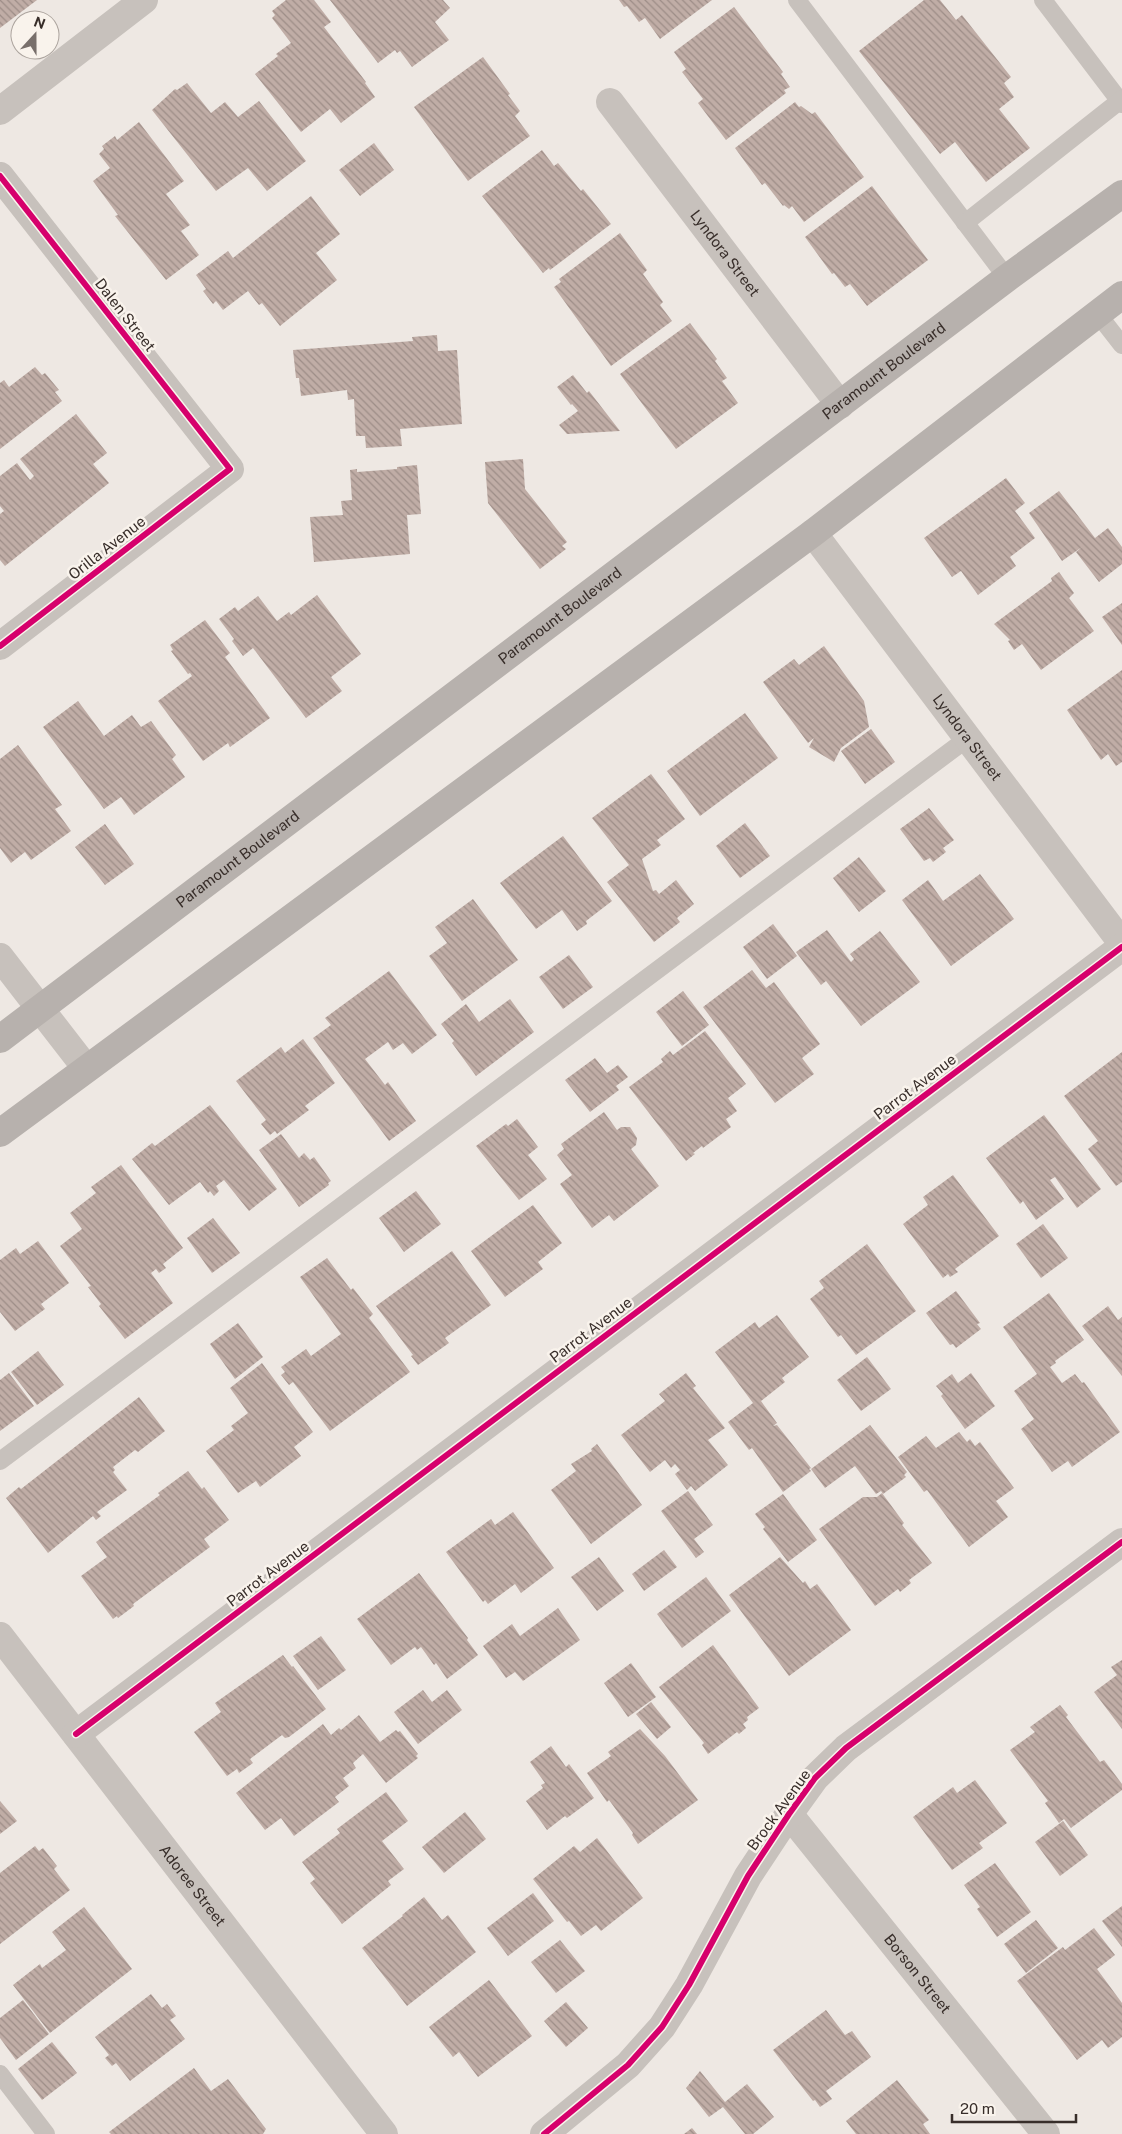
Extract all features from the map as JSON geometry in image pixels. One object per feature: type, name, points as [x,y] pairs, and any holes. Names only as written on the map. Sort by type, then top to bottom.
[{"type":"main road","name":"Paramount Boulevard","points":[[0,1039],[1007,278],[1122,194]]},
{"type":"main road","points":[[0,1133],[813,533],[1122,295]]},
{"type":"street","points":[[0,110],[144,0]]},
{"type":"street","name":"Lyndora Street","points":[[610,102],[840,405]]},
{"type":"street","name":"Dalen Street","points":[[0,176],[230,469]]},
{"type":"street","name":"Orilla Avenue","points":[[0,646],[230,469]]},
{"type":"street","name":"Lyndora Street","points":[[813,533],[1122,943]]},
{"type":"street","name":"Parrot Avenue","points":[[76,1734],[1122,947]]},
{"type":"street","points":[[0,956],[86,1068]]},
{"type":"street","name":"Brock Avenue","points":[[544,2134],[628,2065],[662,2027],[689,1985],[748,1876],[815,1778],[846,1748],[1122,1542]]},
{"type":"street","name":"Adoree Street","points":[[0,1636],[384,2134]]},
{"type":"street","name":"Borson Street","points":[[789,1814],[1046,2134]]},
{"type":"lane","points":[[797,0],[1007,278]]},
{"type":"lane","points":[[965,223],[1121,101],[1043,0]]},
{"type":"lane","points":[[1098,313],[1122,345]]},
{"type":"lane","points":[[0,1461],[968,738]]},
{"type":"lane","points":[[0,2074],[46,2134]]},
{"type":"building","points":[[0,0],[37,0],[24,10],[10,10],[10,20],[0,28]]},
{"type":"building","points":[[286,0],[314,0],[331,22],[324,27],[366,82],[375,97],[341,123],[330,109],[301,132],[255,74],[291,43],[272,18],[275,15],[272,11]]},
{"type":"building","points":[[330,0],[443,0],[450,8],[435,22],[449,40],[412,67],[400,51],[397,53],[395,50],[378,63]]},
{"type":"building","points":[[619,0],[712,0],[660,39],[645,18],[639,22],[627,6],[624,7]]},
{"type":"building","points":[[924,0],[940,0],[956,20],[962,15],[1011,77],[1004,83],[1014,97],[999,109],[1030,148],[986,182],[955,142],[940,154],[859,51]]},
{"type":"building","points":[[734,7],[783,72],[781,74],[790,87],[784,90],[786,93],[726,140],[698,103],[703,99],[682,72],[686,69],[674,52]]},
{"type":"building","points":[[483,57],[510,94],[508,95],[520,111],[515,116],[530,136],[468,181],[414,107]]},
{"type":"building","points":[[187,83],[211,113],[225,102],[238,117],[259,101],[306,161],[267,191],[248,168],[216,191],[152,110],[175,89],[177,90]]},
{"type":"building","points":[[795,102],[799,107],[801,106],[812,114],[815,112],[864,177],[804,222],[792,206],[789,209],[783,206],[765,183],[762,185],[735,148]]},
{"type":"building","points":[[139,122],[184,181],[166,194],[190,225],[181,231],[199,255],[166,280],[115,216],[118,215],[93,181],[110,168],[99,154],[104,149],[102,146],[115,136],[117,140]]},
{"type":"building","points":[[374,143],[394,170],[360,196],[339,170]]},
{"type":"building","points":[[542,150],[554,166],[558,163],[581,191],[583,189],[611,224],[550,270],[549,268],[543,273],[482,196]]},
{"type":"building","points":[[872,186],[928,260],[867,306],[850,284],[845,287],[834,273],[832,274],[805,237]]},
{"type":"building","points":[[311,196],[340,234],[316,253],[337,280],[280,326],[262,303],[259,305],[248,291],[223,310],[216,301],[213,304],[203,291],[206,289],[196,275],[228,251],[233,258]]},
{"type":"building","points":[[620,233],[647,270],[643,274],[663,302],[660,305],[672,321],[611,366],[554,287],[561,282],[559,279]]},
{"type":"building","points":[[690,323],[717,359],[715,361],[727,378],[722,381],[738,403],[676,449],[620,374]]},
{"type":"building","points":[[437,335],[438,351],[457,350],[462,424],[400,429],[402,446],[366,448],[365,436],[356,436],[354,399],[348,400],[347,390],[301,396],[299,378],[296,378],[293,350],[413,341],[412,337]]},
{"type":"building","points":[[35,367],[42,375],[45,373],[59,390],[55,392],[62,401],[0,449],[0,383],[4,380],[9,387]]},
{"type":"building","points":[[573,375],[587,393],[589,391],[620,431],[567,434],[559,425],[578,411],[557,387]]},
{"type":"building","points":[[76,414],[107,453],[93,464],[109,483],[5,566],[0,560],[0,514],[4,511],[0,506],[0,476],[17,463],[30,480],[34,476],[20,459]]},
{"type":"building","points":[[523,459],[525,489],[567,542],[562,546],[566,549],[540,569],[488,503],[485,462]]},
{"type":"building","points":[[417,465],[421,514],[407,515],[410,554],[314,562],[310,517],[343,515],[341,501],[352,500],[350,470],[357,469],[357,472],[397,469],[397,467]]},
{"type":"building","points":[[1006,478],[1025,503],[1015,511],[1035,538],[1010,557],[1016,566],[978,595],[961,571],[952,577],[924,538]]},
{"type":"building","points":[[1059,491],[1095,538],[1108,528],[1122,547],[1122,564],[1099,582],[1076,552],[1082,547],[1062,561],[1029,513]]},
{"type":"building","points":[[1059,572],[1074,593],[1069,598],[1094,631],[1041,670],[1022,644],[1014,650],[1008,641],[1010,640],[994,624],[1052,581],[1051,578]]},
{"type":"building","points":[[317,595],[361,654],[331,677],[342,691],[306,718],[253,648],[243,656],[232,641],[234,639],[219,619],[235,607],[238,611],[258,596],[277,621],[289,612],[291,615]]},
{"type":"building","points":[[1122,603],[1122,645],[1102,617]]},
{"type":"building","points":[[205,620],[230,653],[225,657],[270,718],[230,747],[228,743],[203,761],[158,701],[192,676],[190,673],[188,674],[171,651],[173,650],[170,645]]},
{"type":"building","points":[[824,646],[864,701],[869,727],[841,748],[834,762],[809,747],[814,738],[808,743],[763,682],[794,659],[799,665]]},
{"type":"building","points":[[1122,670],[1122,762],[1116,766],[1108,754],[1101,760],[1067,710]]},
{"type":"building","points":[[78,701],[104,736],[132,715],[141,727],[151,721],[176,755],[172,759],[185,777],[134,815],[121,797],[104,809],[43,727]]},
{"type":"building","points":[[745,713],[778,758],[700,816],[667,771]]},
{"type":"building","points":[[871,729],[895,762],[865,784],[841,751]]},
{"type":"building","points":[[18,745],[62,805],[55,809],[71,831],[31,860],[25,852],[11,863],[0,848],[0,759]]},
{"type":"building","points":[[651,774],[685,819],[657,840],[661,845],[642,859],[653,891],[656,890],[659,894],[676,880],[694,904],[677,918],[680,922],[654,942],[607,882],[629,865],[592,818]]},
{"type":"building","points":[[929,808],[954,840],[943,848],[946,852],[933,862],[930,858],[924,861],[900,829]]},
{"type":"building","points":[[745,823],[770,856],[740,878],[716,846]]},
{"type":"building","points":[[105,824],[134,864],[105,885],[75,847]]},
{"type":"building","points":[[563,836],[612,901],[586,921],[587,924],[577,931],[562,910],[536,929],[500,883]]},
{"type":"building","points":[[859,857],[886,891],[859,912],[833,878]]},
{"type":"building","points":[[980,874],[1014,919],[951,966],[902,900],[928,880],[943,901]]},
{"type":"building","points":[[473,899],[518,960],[462,1001],[429,956],[447,943],[435,927]]},
{"type":"building","points":[[773,924],[797,956],[767,979],[743,947]]},
{"type":"building","points":[[827,930],[851,962],[854,959],[850,954],[880,931],[920,982],[861,1026],[826,981],[821,985],[796,952]]},
{"type":"building","points":[[569,955],[593,987],[563,1009],[539,977]]},
{"type":"building","points":[[752,970],[766,988],[774,982],[820,1044],[802,1058],[814,1074],[775,1103],[703,1007]]},
{"type":"building","points":[[389,971],[437,1035],[412,1054],[403,1043],[393,1050],[388,1042],[365,1059],[385,1085],[388,1082],[416,1121],[389,1141],[313,1038],[331,1025],[325,1018]]},
{"type":"building","points":[[683,991],[709,1025],[682,1046],[656,1012]]},
{"type":"building","points":[[510,999],[534,1032],[476,1076],[441,1024],[466,1004],[479,1022]]},
{"type":"building","points":[[705,1031],[746,1084],[728,1098],[737,1111],[726,1119],[731,1127],[703,1148],[702,1146],[686,1161],[629,1087],[663,1062],[661,1059],[670,1051],[673,1055]]},
{"type":"building","points":[[303,1039],[335,1083],[305,1106],[309,1110],[277,1134],[275,1131],[270,1135],[261,1124],[266,1120],[236,1081],[281,1047],[285,1053]]},
{"type":"building","points":[[1122,1052],[1122,1182],[1116,1186],[1088,1149],[1098,1141],[1064,1096]]},
{"type":"building","points":[[595,1058],[607,1073],[618,1065],[628,1077],[616,1086],[619,1090],[590,1112],[565,1080]]},
{"type":"building","points":[[210,1105],[277,1189],[249,1211],[224,1180],[216,1186],[219,1191],[214,1196],[210,1191],[208,1193],[200,1182],[169,1205],[132,1159],[152,1143],[155,1146]]},
{"type":"building","points":[[604,1112],[617,1130],[621,1127],[630,1127],[637,1138],[636,1145],[631,1149],[659,1186],[614,1221],[609,1215],[592,1228],[560,1184],[572,1175],[557,1155],[564,1149],[561,1144]]},
{"type":"building","points":[[1044,1115],[1101,1189],[1077,1208],[1055,1177],[1050,1180],[1064,1199],[1036,1220],[1023,1201],[1020,1204],[986,1158]]},
{"type":"building","points":[[517,1119],[538,1147],[528,1155],[547,1179],[519,1200],[476,1146],[506,1124],[508,1126]]},
{"type":"building","points":[[281,1134],[299,1158],[304,1153],[310,1160],[314,1157],[331,1181],[328,1183],[329,1185],[299,1207],[259,1150]]},
{"type":"building","points":[[121,1165],[183,1248],[163,1264],[166,1268],[159,1273],[156,1269],[151,1273],[173,1303],[125,1339],[99,1306],[101,1304],[88,1287],[91,1286],[60,1246],[82,1229],[70,1213],[96,1193],[91,1187]]},
{"type":"building","points":[[953,1175],[999,1236],[955,1269],[958,1272],[950,1277],[948,1274],[943,1278],[903,1224],[928,1205],[923,1197]]},
{"type":"building","points":[[416,1191],[441,1224],[404,1252],[379,1218]]},
{"type":"building","points":[[533,1205],[562,1243],[538,1262],[543,1269],[505,1297],[471,1251]]},
{"type":"building","points":[[213,1218],[240,1253],[212,1273],[187,1238]]},
{"type":"building","points":[[1043,1224],[1068,1258],[1041,1278],[1016,1244]]},
{"type":"building","points":[[38,1241],[69,1283],[41,1304],[45,1309],[15,1331],[0,1312],[0,1260],[16,1248],[20,1254]]},
{"type":"building","points":[[867,1244],[916,1311],[856,1355],[841,1335],[838,1337],[810,1299],[824,1288],[819,1281]]},
{"type":"building","points":[[452,1251],[491,1305],[445,1338],[449,1343],[418,1365],[411,1356],[413,1355],[376,1306]]},
{"type":"building","points":[[327,1258],[351,1290],[353,1288],[373,1314],[369,1318],[410,1372],[330,1431],[293,1382],[289,1385],[281,1375],[285,1372],[281,1367],[306,1349],[311,1356],[341,1334],[300,1277]]},
{"type":"building","points":[[956,1291],[980,1323],[977,1324],[981,1329],[956,1348],[953,1344],[950,1345],[926,1313]]},
{"type":"building","points":[[1049,1293],[1084,1340],[1055,1361],[1056,1363],[1050,1367],[1062,1383],[1075,1374],[1082,1383],[1084,1382],[1120,1432],[1072,1467],[1068,1461],[1052,1472],[1021,1429],[1034,1419],[1014,1391],[1037,1374],[1003,1327]]},
{"type":"building","points":[[1108,1306],[1118,1320],[1122,1317],[1122,1376],[1082,1326]]},
{"type":"building","points":[[777,1315],[809,1357],[782,1378],[785,1382],[761,1401],[777,1423],[773,1426],[777,1425],[811,1468],[809,1469],[811,1471],[783,1492],[752,1448],[749,1450],[728,1422],[753,1403],[715,1352],[755,1322],[759,1328]]},
{"type":"building","points":[[238,1323],[263,1357],[235,1379],[210,1344]]},
{"type":"building","points":[[38,1351],[64,1385],[37,1405],[11,1372]]},
{"type":"building","points":[[867,1357],[891,1389],[861,1411],[837,1380]]},
{"type":"building","points":[[262,1363],[313,1432],[294,1447],[301,1456],[260,1487],[256,1481],[238,1493],[206,1451],[234,1430],[231,1426],[248,1413],[230,1388]]},
{"type":"building","points":[[9,1373],[34,1406],[0,1431],[0,1380]]},
{"type":"building","points":[[686,1373],[696,1386],[693,1388],[725,1428],[708,1440],[728,1465],[695,1491],[691,1486],[687,1490],[675,1474],[680,1470],[675,1464],[671,1468],[665,1460],[650,1472],[621,1435],[665,1401],[659,1394]]},
{"type":"building","points":[[971,1373],[995,1406],[965,1429],[936,1386],[952,1374],[958,1383]]},
{"type":"building","points":[[139,1397],[165,1431],[138,1452],[135,1450],[113,1467],[115,1470],[113,1472],[127,1490],[97,1512],[101,1516],[96,1520],[93,1516],[48,1553],[6,1498],[19,1487],[21,1489]]},
{"type":"building","points":[[870,1425],[907,1472],[904,1475],[906,1477],[883,1494],[881,1491],[876,1494],[855,1466],[825,1488],[811,1469]]},
{"type":"building","points":[[959,1432],[967,1442],[970,1439],[975,1446],[980,1442],[1014,1488],[996,1501],[1008,1517],[969,1547],[927,1490],[924,1492],[898,1457],[926,1436],[936,1448]]},
{"type":"building","points":[[597,1444],[642,1505],[591,1544],[551,1490],[576,1471],[571,1464],[592,1451],[591,1449]]},
{"type":"building","points":[[188,1471],[202,1489],[204,1487],[229,1520],[204,1539],[210,1547],[133,1604],[134,1606],[118,1618],[117,1616],[113,1619],[81,1576],[107,1557],[96,1542],[160,1495],[158,1493]]},
{"type":"building","points":[[688,1491],[713,1525],[694,1539],[704,1552],[696,1558],[661,1511]]},
{"type":"building","points":[[882,1493],[904,1523],[902,1525],[932,1563],[909,1580],[911,1583],[900,1592],[898,1589],[875,1606],[819,1529],[863,1497],[877,1497]]},
{"type":"building","points":[[783,1494],[817,1540],[788,1562],[763,1529],[765,1527],[755,1514]]},
{"type":"building","points":[[513,1512],[554,1568],[521,1593],[515,1584],[488,1604],[485,1600],[483,1602],[446,1552],[491,1519],[495,1525]]},
{"type":"building","points":[[664,1550],[677,1567],[644,1591],[632,1574]]},
{"type":"building","points":[[599,1557],[624,1591],[597,1611],[571,1577]]},
{"type":"building","points":[[780,1557],[803,1583],[805,1581],[810,1589],[817,1584],[851,1630],[789,1676],[729,1595]]},
{"type":"building","points":[[419,1573],[468,1638],[467,1640],[478,1655],[447,1679],[436,1663],[434,1665],[421,1647],[417,1650],[415,1647],[391,1665],[357,1619]]},
{"type":"building","points":[[706,1577],[731,1611],[682,1648],[657,1614]]},
{"type":"building","points":[[558,1608],[580,1640],[523,1681],[515,1672],[506,1678],[483,1646],[512,1624],[520,1636]]},
{"type":"building","points":[[321,1636],[346,1670],[318,1690],[293,1656]]},
{"type":"building","points":[[713,1645],[759,1708],[747,1717],[748,1720],[743,1724],[746,1728],[739,1734],[737,1732],[708,1754],[702,1745],[704,1743],[659,1687]]},
{"type":"building","points":[[283,1655],[326,1709],[289,1737],[285,1738],[282,1735],[250,1759],[253,1763],[239,1773],[237,1769],[227,1776],[194,1732],[221,1712],[215,1703]]},
{"type":"building","points":[[1122,1660],[1122,1729],[1094,1692],[1117,1675],[1111,1667]]},
{"type":"building","points":[[631,1663],[656,1697],[628,1717],[604,1683]]},
{"type":"building","points":[[423,1690],[432,1702],[447,1690],[462,1710],[418,1744],[394,1712]]},
{"type":"building","points":[[651,1702],[671,1727],[657,1739],[636,1714]]},
{"type":"building","points":[[1060,1705],[1068,1715],[1066,1717],[1100,1762],[1104,1760],[1122,1784],[1122,1790],[1071,1828],[1064,1819],[1059,1823],[1045,1803],[1048,1801],[1010,1750],[1035,1732],[1030,1727]]},
{"type":"building","points":[[359,1715],[380,1742],[396,1730],[400,1731],[418,1754],[416,1756],[418,1758],[386,1783],[363,1754],[353,1763],[356,1768],[343,1778],[349,1786],[335,1797],[339,1802],[294,1836],[281,1818],[265,1830],[236,1793],[323,1724],[331,1735],[339,1728],[341,1730]]},
{"type":"building","points":[[640,1729],[665,1756],[698,1800],[638,1844],[632,1835],[633,1833],[609,1800],[607,1802],[587,1773],[611,1756],[608,1752]]},
{"type":"building","points":[[551,1746],[566,1767],[569,1764],[594,1798],[547,1830],[526,1801],[543,1788],[541,1785],[545,1783],[530,1762]]},
{"type":"building","points":[[975,1780],[1007,1823],[979,1843],[983,1848],[952,1870],[913,1817],[953,1787],[957,1793]]},
{"type":"building","points":[[386,1792],[408,1821],[382,1841],[404,1869],[388,1881],[391,1885],[342,1924],[310,1883],[315,1879],[302,1862],[340,1833],[337,1829]]},
{"type":"building","points":[[0,1801],[17,1821],[0,1834]]},
{"type":"building","points":[[465,1812],[486,1839],[444,1873],[422,1847]]},
{"type":"building","points":[[1063,1821],[1088,1855],[1060,1876],[1035,1842]]},
{"type":"building","points":[[597,1838],[643,1898],[601,1931],[596,1925],[581,1936],[569,1921],[567,1922],[533,1879],[574,1846],[580,1852]]},
{"type":"building","points":[[35,1846],[39,1851],[43,1848],[57,1866],[54,1869],[70,1890],[0,1944],[0,1873]]},
{"type":"building","points":[[995,1863],[1031,1912],[997,1937],[977,1909],[980,1907],[964,1885]]},
{"type":"building","points":[[533,1893],[554,1921],[508,1956],[487,1928]]},
{"type":"building","points":[[424,1897],[442,1920],[448,1915],[476,1952],[407,2006],[362,1948]]},
{"type":"building","points":[[1122,1906],[1122,1947],[1102,1921]]},
{"type":"building","points":[[84,1907],[132,1969],[50,2033],[13,1985],[40,1964],[42,1968],[66,1950],[52,1932]]},
{"type":"building","points":[[1036,1920],[1058,1948],[1026,1973],[1004,1944]]},
{"type":"building","points":[[1094,1928],[1115,1955],[1097,1969],[1122,2003],[1122,2037],[1108,2048],[1102,2040],[1077,2060],[1017,1981],[1063,1947],[1065,1950]]},
{"type":"building","points":[[560,1940],[585,1971],[556,1993],[531,1962]]},
{"type":"building","points":[[489,1980],[532,2036],[478,2077],[459,2052],[453,2057],[429,2027]]},
{"type":"building","points":[[151,1994],[162,2008],[167,2004],[176,2016],[170,2020],[185,2039],[130,2081],[116,2063],[112,2066],[105,2058],[109,2055],[95,2037]]},
{"type":"building","points":[[23,2000],[49,2034],[16,2060],[0,2038],[0,2018]]},
{"type":"building","points":[[566,2002],[588,2028],[566,2047],[544,2021]]},
{"type":"building","points":[[826,2010],[845,2035],[852,2031],[871,2057],[826,2091],[832,2099],[820,2107],[815,2100],[813,2101],[773,2050]]},
{"type":"building","points":[[52,2042],[77,2073],[42,2100],[18,2069]]},
{"type":"building","points":[[194,2068],[211,2091],[228,2079],[266,2129],[263,2134],[111,2134],[109,2132]]},
{"type":"building","points":[[700,2071],[725,2102],[747,2084],[774,2117],[753,2134],[745,2134],[723,2107],[709,2117],[686,2088]]},
{"type":"building","points":[[897,2080],[929,2120],[923,2124],[930,2134],[856,2134],[846,2121]]},
{"type":"building","points":[[692,2128],[697,2134],[684,2134]]},
{"type":"cycle path","points":[[0,176],[230,469],[0,646]]},
{"type":"cycle path","points":[[76,1734],[1122,947]]},
{"type":"cycle path","points":[[544,2134],[628,2065],[662,2027],[689,1985],[748,1876],[815,1778],[846,1748],[1122,1542]]}]
